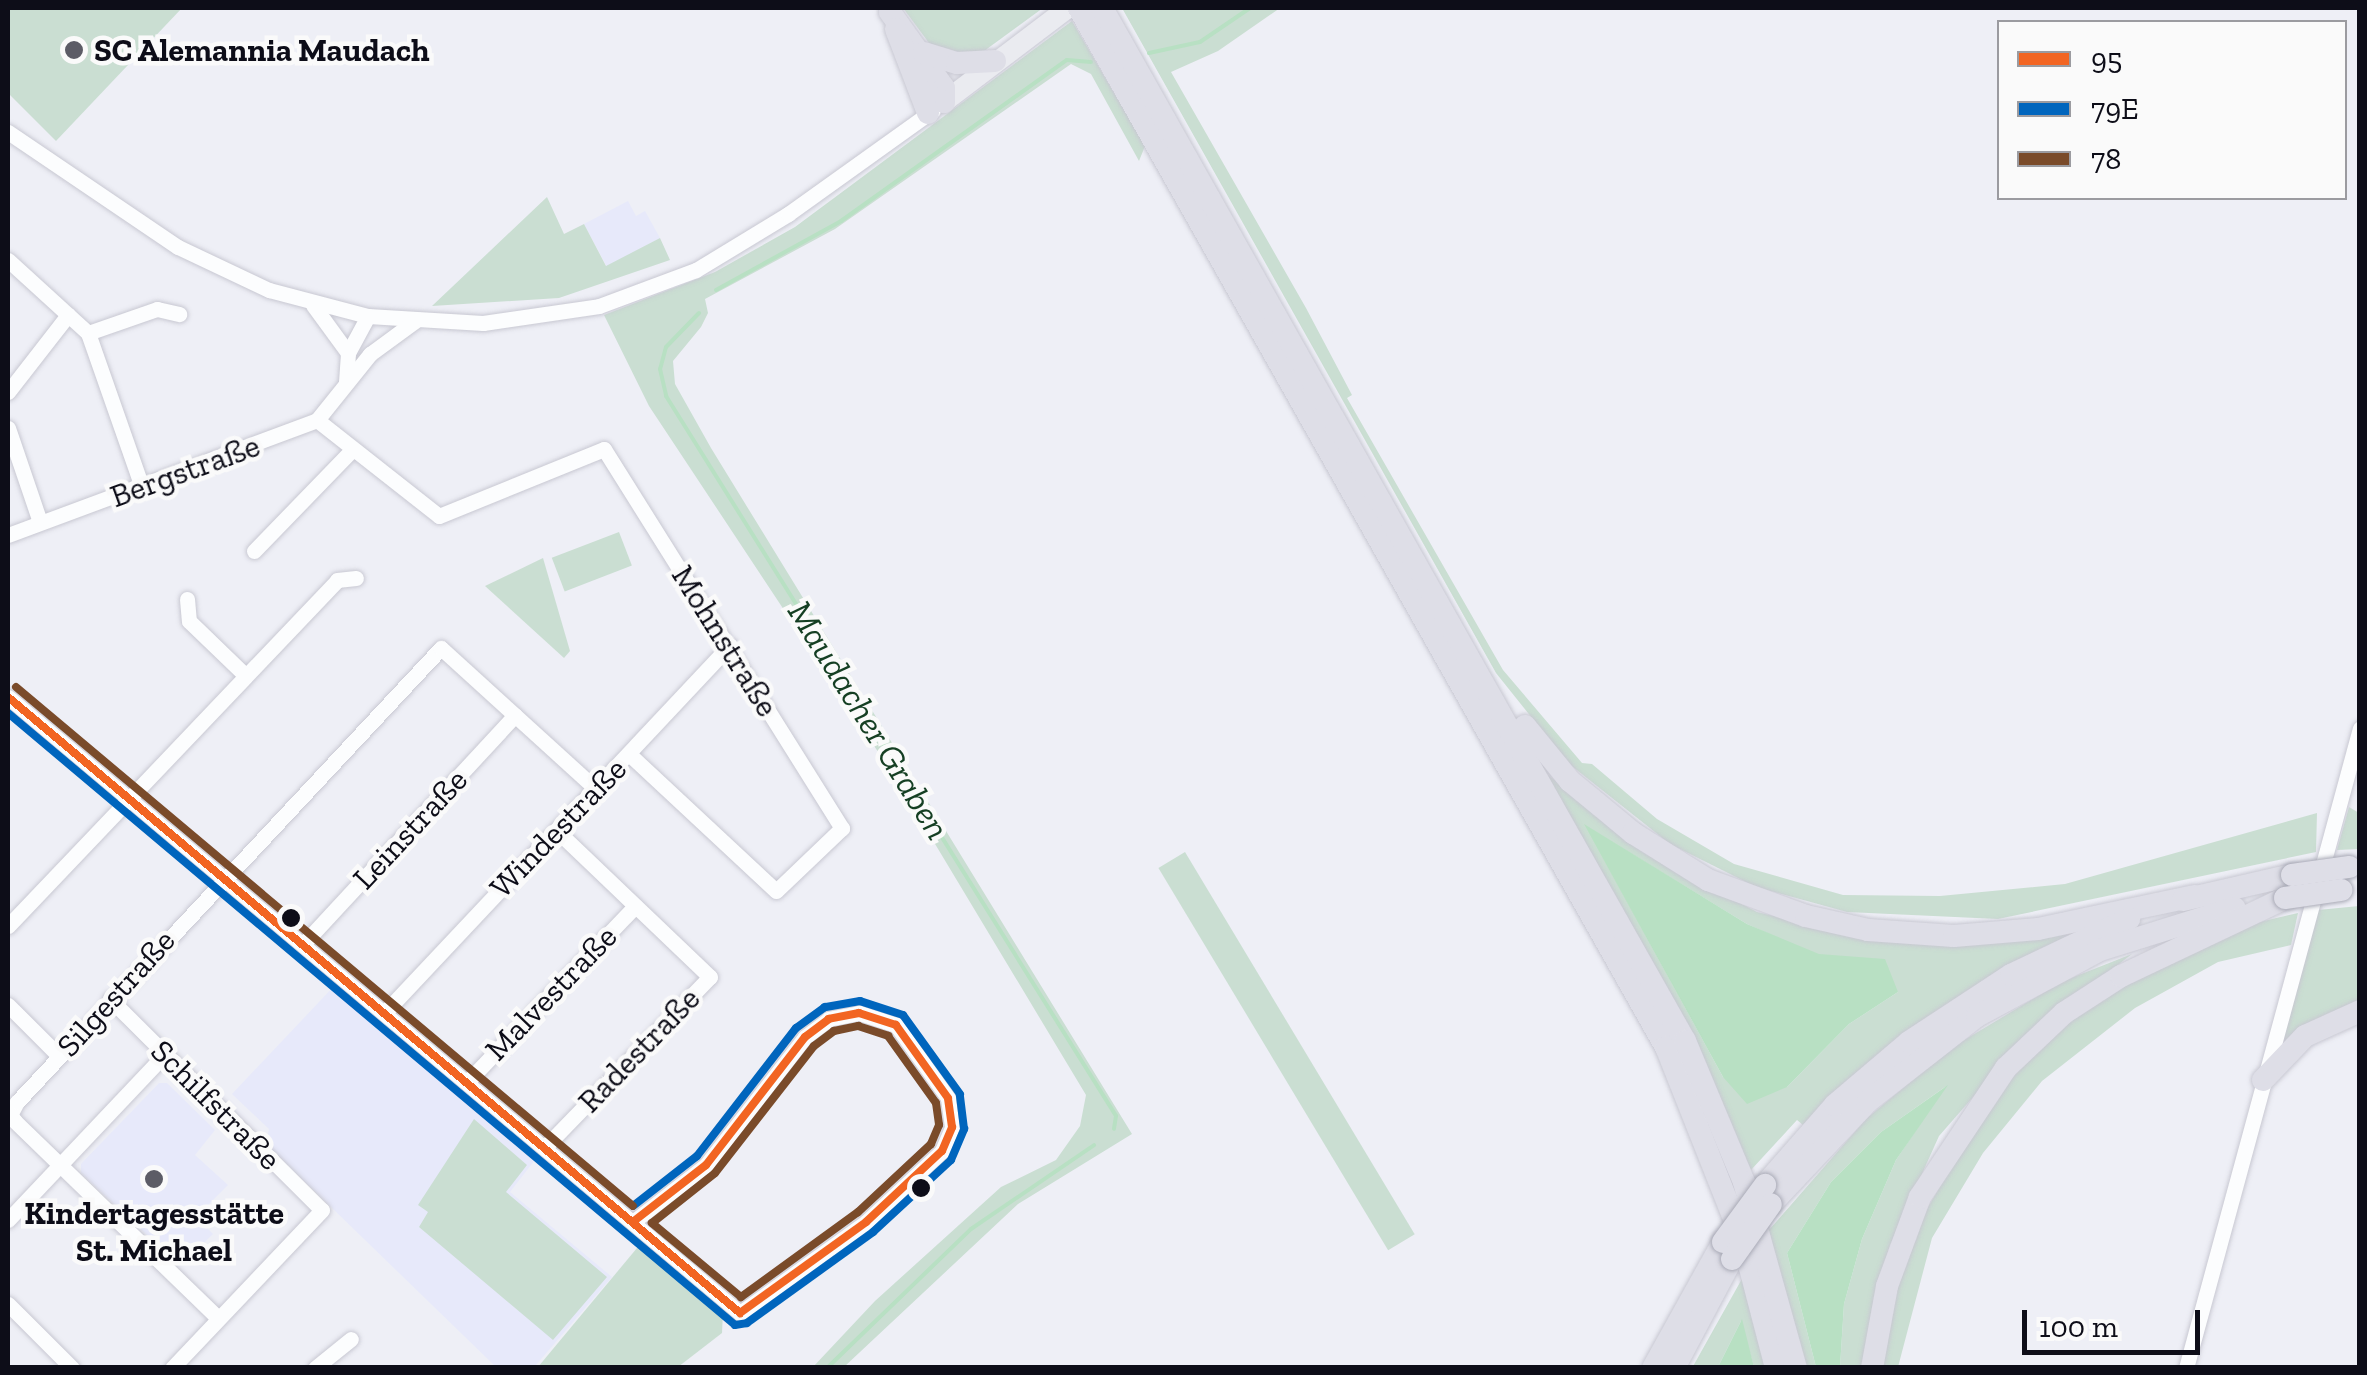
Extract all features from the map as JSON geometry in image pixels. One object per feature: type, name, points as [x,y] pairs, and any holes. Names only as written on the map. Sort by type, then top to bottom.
[{"type":"highway","points":[[1102,8],[1457,630],[1685,1041],[1744,1182],[1796,1368]]},
{"type":"highway","points":[[889,10],[924,53],[944,88],[932,103],[889,10]]},
{"type":"highway","points":[[1068,10],[1666,1047],[1743,1241],[1776,1368]]},
{"type":"highway","points":[[924,53],[956,62],[995,62]]},
{"type":"highway","points":[[1457,630],[1570,781],[1677,863],[1806,916],[1927,936],[1954,936],[2038,928],[2195,896],[2352,878]]},
{"type":"highway","points":[[1768,1195],[1867,1102],[2012,995],[2100,950],[2288,886]]},
{"type":"highway","points":[[1872,1368],[1887,1286],[1920,1197],[1951,1140],[2006,1068],[2064,1013],[2121,976],[2288,886]]},
{"type":"highway","points":[[1653,1368],[1728,1250],[1836,1105],[1939,1020],[2040,960],[2195,896]]},
{"type":"highway","points":[[2263,1080],[2305,1036],[2360,1011]]},
{"type":"highway","points":[[1674,1368],[1728,1250]]},
{"type":"main road","points":[[932,103],[1068,10]]},
{"type":"street","points":[[8,132],[178,246],[312,304],[368,316],[484,324],[599,306],[730,252],[932,103]]},
{"type":"street","points":[[8,260],[88,333],[142,487]]},
{"type":"street","points":[[312,304],[348,354]]},
{"type":"street","points":[[88,333],[156,310],[178,314]]},
{"type":"street","points":[[8,392],[68,314]]},
{"type":"street","points":[[346,382],[348,354],[368,316]]},
{"type":"street","points":[[368,316],[370,354]]},
{"type":"street","points":[[317,420],[370,354],[415,321]]},
{"type":"street","name":"Bergstraße","points":[[8,535],[317,420]]},
{"type":"street","name":"Mohnstraße","points":[[317,420],[428,511],[448,516],[604,449],[842,828],[776,892],[629,754]]},
{"type":"street","points":[[8,428],[40,522]]},
{"type":"street","points":[[254,552],[353,449]]},
{"type":"street","points":[[8,926],[337,580],[356,578]]},
{"type":"street","points":[[187,599],[189,621],[246,675]]},
{"type":"street","name":"Windestraße","points":[[386,1011],[730,645]]},
{"type":"street","name":"Silgestraße","points":[[218,1318],[9,1114],[225,874],[441,648],[515,715]]},
{"type":"street","points":[[8,697],[225,874],[740,1312],[866,1222],[942,1152],[951,1108],[904,1031],[859,1013],[820,1023],[706,1165],[634,1221]]},
{"type":"street","points":[[515,715],[595,788]]},
{"type":"street","name":"Leinstraße","points":[[305,942],[515,715]]},
{"type":"street","points":[[2186,1368],[2360,728]]},
{"type":"street","name":"Radestraße","points":[[546,1147],[710,977],[556,830]]},
{"type":"street","name":"Malvestraße","points":[[468,1081],[634,906]]},
{"type":"street","name":"Schilfstraße","points":[[110,999],[322,1210],[218,1318]]},
{"type":"street","points":[[8,1006],[59,1056]]},
{"type":"street","points":[[8,1220],[165,1054]]},
{"type":"street","points":[[8,1304],[72,1368]]},
{"type":"street","points":[[172,1368],[218,1318]]},
{"type":"street","points":[[315,1368],[351,1339]]},
{"type":"shaded area","name":"SC Alemannia Maudach","points":[[8,8],[182,8],[56,141],[8,93]]},
{"type":"shaded area","points":[[903,8],[1043,8],[980,54],[954,55],[929,43]]},
{"type":"shaded area","points":[[1122,8],[1280,8],[1218,51],[1171,72],[1306,308],[1352,395],[1347,398],[1503,670],[1582,763],[1592,764],[1657,819],[1734,864],[1843,895],[1940,896],[2065,884],[2317,813],[2316,852],[1998,919],[1847,912],[1756,887],[1670,844],[1568,763],[1496,673]]},
{"type":"shaded area","points":[[1072,21],[1145,146],[1139,161],[1091,74],[1071,64],[835,229],[705,299],[708,313],[701,327],[673,361],[675,384],[711,448],[1132,1134],[1018,1204],[844,1367],[813,1367],[875,1301],[1001,1187],[1056,1160],[1080,1126],[1086,1095],[896,779],[649,406],[604,315],[715,272],[795,227]]},
{"type":"shaded area","points":[[547,197],[564,234],[584,224],[606,266],[660,238],[670,260],[559,298],[432,306]]},
{"type":"shaded area","points":[[628,201],[636,216],[645,211],[660,238],[607,267],[584,224]]},
{"type":"shaded area","points":[[619,532],[632,566],[565,591],[552,558]]},
{"type":"shaded area","points":[[543,558],[570,651],[564,658],[485,586]]},
{"type":"shaded area","points":[[1548,775],[1666,864],[1757,912],[1837,931],[2090,924],[1992,975],[1803,1125],[1797,1120],[1751,1170]],"holes":[[[1586,826],[1747,924],[1898,992],[1849,1024],[1787,1087],[1723,1077]]]},
{"type":"shaded area","points":[[2349,807],[2359,813],[2359,849],[2337,850]]},
{"type":"shaded area","points":[[1584,824],[1747,924],[1819,954],[1885,959],[1898,992],[1849,1024],[1787,1087],[1747,1104],[1723,1077]]},
{"type":"shaded area","points":[[1185,852],[1415,1234],[1388,1250],[1158,868]]},
{"type":"shaded area","points":[[2359,906],[2359,1005],[2278,1050],[2318,910]]},
{"type":"shaded area","points":[[2298,913],[2291,945],[2218,962],[2135,1008],[2042,1081],[1983,1153],[1932,1238],[1898,1367],[1880,1368],[1903,1251],[1994,1092],[2052,1032],[2116,985],[2243,926]]},
{"type":"shaded area","points":[[2132,954],[2030,1032],[1939,1136],[1890,1245],[1874,1297],[1865,1367],[1840,1367],[1844,1304],[1862,1239],[1896,1160],[1945,1087],[1881,1132],[1831,1182],[1787,1253],[1816,1367],[1802,1367],[1769,1230],[1866,1119],[1951,1048],[2061,982]]},
{"type":"shaded area","points":[[336,984],[538,1156],[510,1192],[612,1277],[536,1365],[496,1367],[266,1144],[269,1129],[232,1094]]},
{"type":"shaded area","name":"Kindertagesstätte St. Michael","points":[[159,1083],[167,1083],[215,1130],[195,1155],[228,1185],[196,1217],[213,1234],[180,1266],[81,1173],[81,1164]]},
{"type":"shaded area","points":[[1948,1085],[1896,1160],[1862,1239],[1844,1304],[1840,1367],[1816,1367],[1787,1253],[1831,1182],[1881,1132]]},
{"type":"shaded area","points":[[474,1119],[527,1165],[506,1192],[607,1277],[553,1340],[419,1227],[428,1212],[418,1205]]},
{"type":"shaded area","points":[[642,1242],[723,1312],[722,1333],[678,1367],[538,1367]]},
{"type":"shaded area","points":[[1743,1277],[1766,1367],[1754,1367],[1741,1321],[1718,1367],[1692,1368]]},
{"type":"shaded area","points":[[1742,1319],[1754,1367],[1718,1367]]},
{"type":"waterway","points":[[1149,53],[1200,42],[1250,8]]},
{"type":"waterway","points":[[716,290],[841,221],[1067,60],[1091,62]]},
{"type":"waterway","name":"Maudacher Graben","points":[[699,313],[666,347],[660,369],[666,396],[1116,1116],[1114,1129]]},
{"type":"waterway","name":"Maudacher Graben","points":[[827,1368],[971,1229],[1094,1145]]},
{"type":"transit line","name":"78","points":[[16,687],[633,1206]]},
{"type":"transit line","name":"95","points":[[8,697],[740,1313],[866,1222],[942,1151],[952,1127],[948,1098],[896,1025],[859,1013],[829,1019],[805,1037],[706,1165],[634,1221]]},
{"type":"transit line","name":"79E","points":[[8,713],[735,1325],[747,1323],[873,1232],[951,1160],[964,1129],[960,1094],[903,1015],[860,1001],[825,1007],[796,1028],[697,1156],[633,1206]]},
{"type":"transit line","name":"78","points":[[858,1026],[888,1036],[936,1103],[939,1125],[931,1144],[858,1212],[741,1297],[652,1223],[715,1173],[814,1046],[834,1031],[858,1026]]},
{"type":"place","name":"SC Alemannia Maudach","points":[[74,50]]},
{"type":"place","name":"Kindertagesstätte St. Michael","points":[[154,1179]]}]
